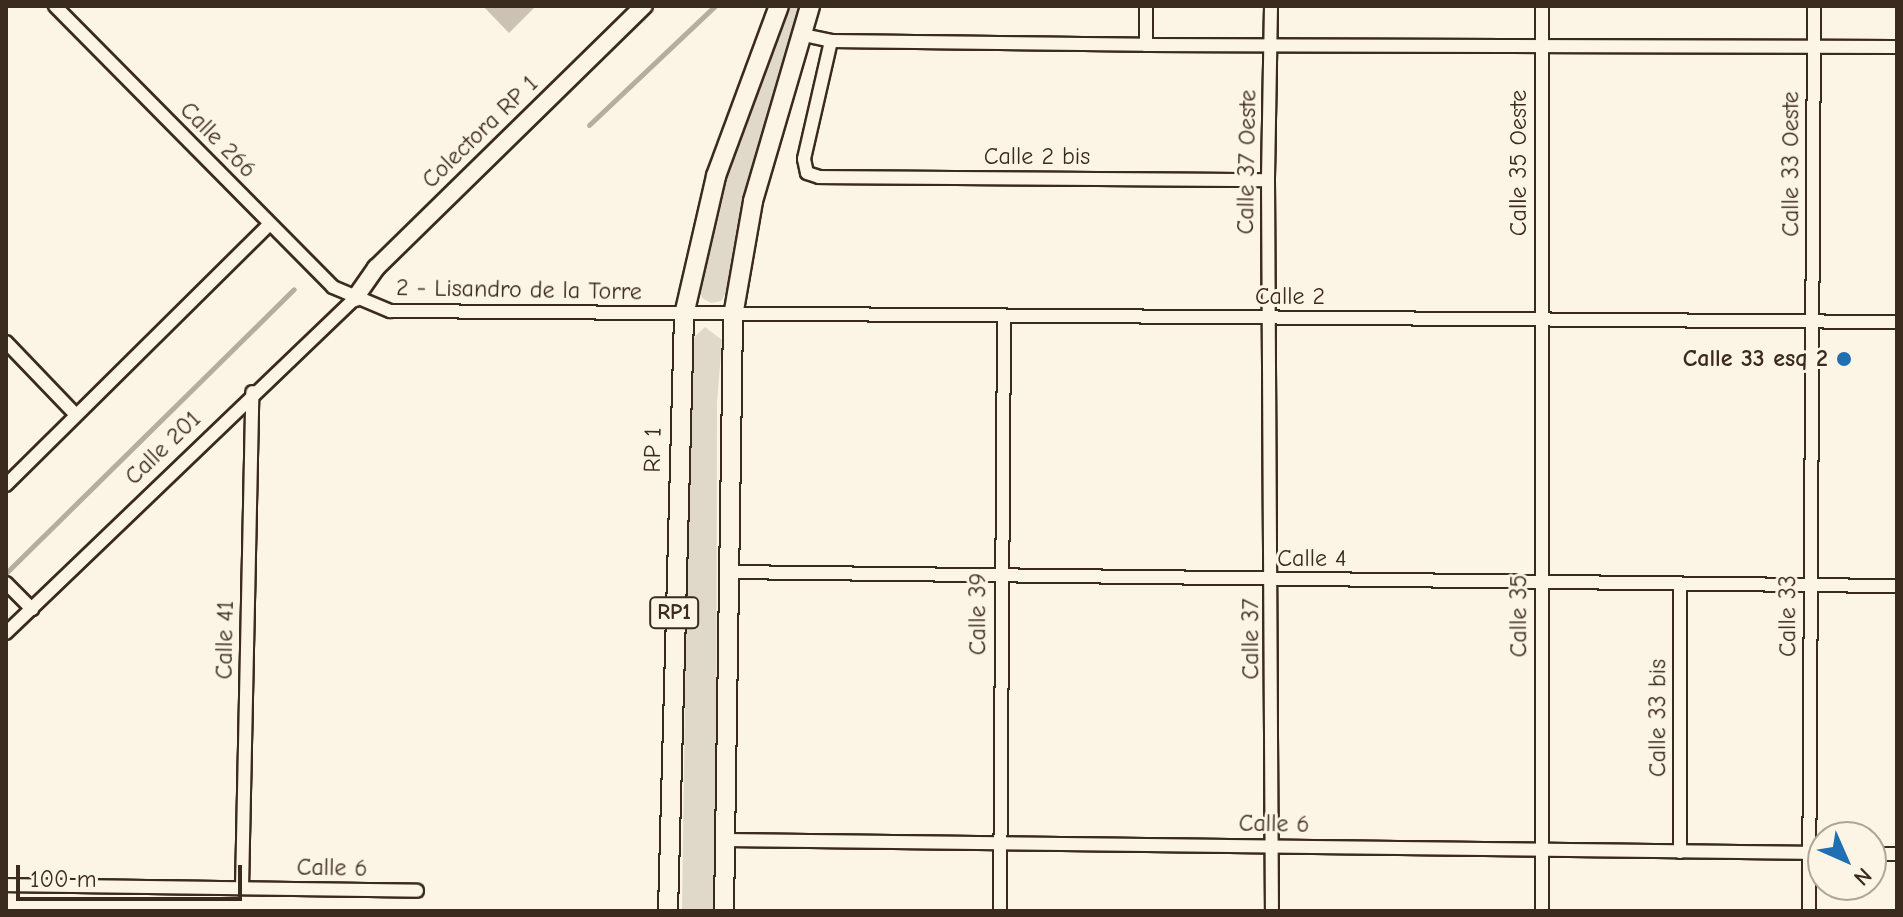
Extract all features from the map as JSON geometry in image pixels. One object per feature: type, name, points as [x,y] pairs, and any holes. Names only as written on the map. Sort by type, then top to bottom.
[{"type":"main road","name":"Colectora RP 1","points":[[355,298],[376,268],[644,6]]},
{"type":"main road","name":"RP 1","points":[[668,911],[684,315],[720,161],[779,6]]},
{"type":"main road","name":"RP1","points":[[724,911],[733,316],[753,201],[799,34],[810,6]]},
{"type":"street","name":"Calle 266","points":[[55,6],[333,287],[355,298]]},
{"type":"street","points":[[1146,6],[1146,45]]},
{"type":"street","name":"Calle 37 Oeste","points":[[1269,319],[1271,6]]},
{"type":"street","name":"Calle 35 Oeste","points":[[1541,320],[1542,6]]},
{"type":"street","name":"Calle 33 Oeste","points":[[1811,322],[1814,6]]},
{"type":"street","points":[[799,34],[831,41],[1146,45],[1897,47]]},
{"type":"street","name":"Calle 2 bis","points":[[831,41],[804,159],[807,173],[1268,180]]},
{"type":"street","points":[[6,485],[270,224]]},
{"type":"street","name":"2 - Lisandro de la Torre","points":[[355,298],[390,311],[684,315]]},
{"type":"street","name":"Calle 201","points":[[6,633],[252,392],[355,298]]},
{"type":"street","name":"Calle 2","points":[[684,315],[1897,322]]},
{"type":"street","name":"Calle 39","points":[[1000,911],[1004,317]]},
{"type":"street","name":"Calle 37","points":[[1269,319],[1273,581],[1272,911]]},
{"type":"street","name":"Calle 35","points":[[1541,320],[1542,911]]},
{"type":"street","name":"Calle 33","points":[[1811,322],[1809,586],[1816,821]]},
{"type":"street","points":[[6,342],[76,415]]},
{"type":"street","name":"Calle 41","points":[[242,888],[252,392]]},
{"type":"street","name":"Calle 4","points":[[727,572],[1000,579],[1897,586]]},
{"type":"street","points":[[6,583],[32,609]]},
{"type":"street","name":"Calle 33 bis","points":[[1680,585],[1680,852]]},
{"type":"street","name":"Calle 6","points":[[725,840],[1807,853]]},
{"type":"street","name":"Calle 6","points":[[6,885],[417,891]]},
{"type":"shaded area","points":[[789,6],[807,6],[759,145],[727,291],[721,301],[711,303],[702,298],[699,287],[717,206],[751,96]]},
{"type":"shaded area","points":[[705,327],[722,340],[717,403],[716,911],[682,911],[690,341]]},
{"type":"building","points":[[483,6],[536,6],[509,33]]},
{"type":"waterway","points":[[589,125],[715,6]]},
{"type":"waterway","points":[[6,573],[294,289]]},
{"type":"place","name":"Calle 33 esq 2","points":[[1844,359]]}]
